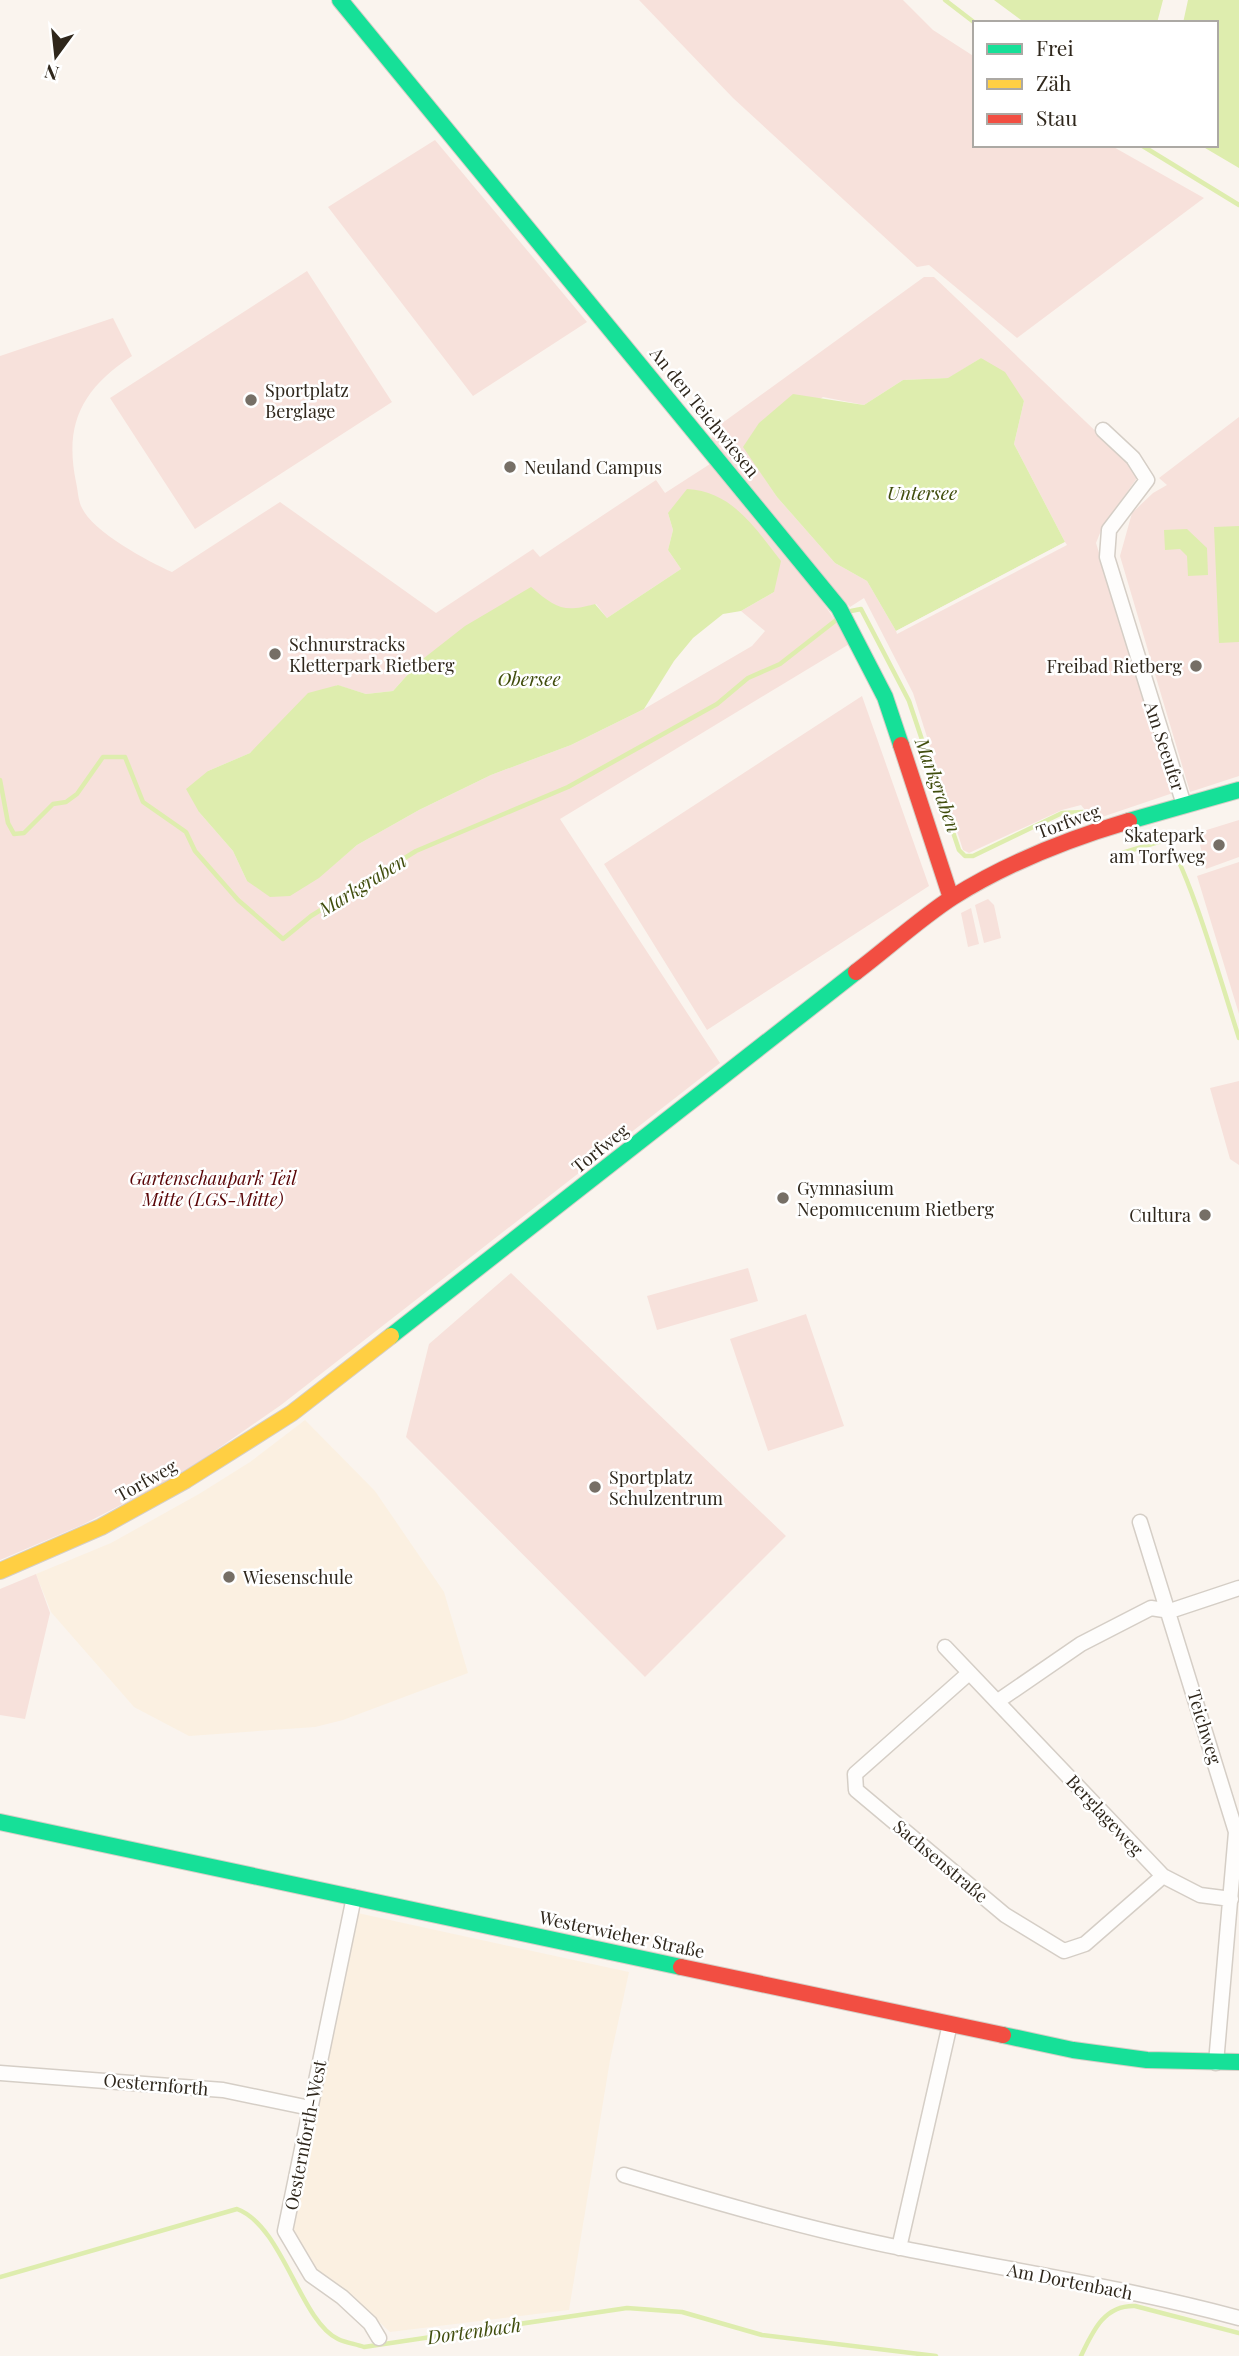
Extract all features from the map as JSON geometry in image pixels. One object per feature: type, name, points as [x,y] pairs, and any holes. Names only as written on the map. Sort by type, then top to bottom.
[{"type":"street","name":"An den Teichwiesen","points":[[340,0],[839,608],[885,696],[951,898]]},
{"type":"street","name":"Am Seeufer","points":[[1103,430],[1133,458],[1147,480],[1109,530],[1107,557],[1184,805]]},
{"type":"street","name":"Torfweg","points":[[0,1572],[112,1521],[186,1480],[292,1413],[951,898],[1050,847],[1120,822],[1239,790]]},
{"type":"street","name":"Teichweg","points":[[1140,1522],[1238,1831],[1216,2063]]},
{"type":"street","points":[[998,1701],[1081,1644],[1151,1608],[1170,1611],[1239,1588]]},
{"type":"street","name":"Berglageweg","points":[[945,1647],[1163,1876],[1200,1895],[1231,1899]]},
{"type":"street","name":"Sachsenstraße","points":[[969,1673],[855,1774],[856,1790],[1005,1915],[1064,1951],[1085,1944],[1163,1876]]},
{"type":"street","name":"Westerwieher Straße","points":[[0,1822],[1073,2049],[1147,2060],[1239,2062]]},
{"type":"street","name":"Oesternforth-West","points":[[354,1897],[285,2231],[311,2275],[361,2314],[379,2337]]},
{"type":"street","points":[[900,2248],[950,2024]]},
{"type":"street","name":"Oesternforth","points":[[0,2073],[223,2090],[310,2108]]},
{"type":"street","name":"Am Dortenbach","points":[[624,2175],[750,2213],[900,2248],[1183,2304],[1239,2318]]},
{"type":"shaded area","points":[[305,1420],[375,1491],[444,1592],[468,1673],[343,1720],[315,1727],[189,1736],[134,1707],[51,1612],[36,1574],[111,1543],[199,1494],[250,1462]]},
{"type":"shaded area","points":[[353,1912],[629,1972],[610,2060],[569,2310],[390,2332],[350,2294],[318,2272],[293,2233]]},
{"type":"green space","points":[[639,0],[903,0],[933,30],[973,56],[973,147],[1114,147],[1204,198],[1017,338],[929,265],[917,267],[733,98]]},
{"type":"green space","points":[[435,140],[587,322],[473,396],[328,207]]},
{"type":"green space","name":"Sportplatz Berglage","points":[[307,271],[392,402],[195,529],[110,398]]},
{"type":"green space","points":[[924,277],[934,277],[1129,463],[1137,478],[1102,528],[1096,543],[1173,793],[1093,820],[1081,805],[1062,810],[969,853],[963,850],[913,693],[864,598],[850,607],[711,440],[714,429]],"holes":[[[981,358],[1024,401],[1014,444],[1065,542],[896,631],[867,581],[835,563],[777,497],[744,447],[823,397],[864,405],[903,380],[949,378]]]},
{"type":"green space","name":"Gartenschaupark Teil Mitte (LGS-Mitte)","points":[[113,318],[132,356],[100,381],[89,395],[75,425],[73,461],[79,499],[82,508],[97,527],[136,554],[172,572],[280,502],[436,613],[533,549],[540,557],[656,480],[665,493],[710,464],[819,597],[851,643],[560,819],[720,1063],[281,1405],[183,1473],[82,1525],[0,1560],[0,356]],"holes":[[[668,513],[774,592],[741,611],[765,631],[752,646],[644,709],[571,745],[491,775],[419,810],[357,845],[319,877],[247,881],[233,851],[199,812],[208,771],[250,753],[337,685],[366,694],[393,691],[419,662],[551,604],[571,611],[596,604],[607,618],[681,569],[668,550],[673,530]]]},
{"type":"green space","name":"Freibad Rietberg","points":[[1239,417],[1239,776],[1190,792],[1120,556],[1132,513],[1153,493],[1167,485],[1159,478]]},
{"type":"green space","points":[[862,696],[929,886],[707,1030],[604,864]]},
{"type":"green space","name":"Skatepark am Torfweg","points":[[1239,820],[1239,857],[1206,869],[1197,833]]},
{"type":"green space","points":[[1239,862],[1239,1014],[1197,876]]},
{"type":"green space","points":[[988,899],[994,905],[1001,938],[984,943],[975,905]]},
{"type":"green space","points":[[971,908],[979,944],[968,947],[961,913]]},
{"type":"green space","points":[[1239,1081],[1239,1165],[1230,1159],[1210,1088]]},
{"type":"green space","points":[[748,1268],[758,1301],[657,1330],[647,1296]]},
{"type":"green space","name":"Sportplatz Schulzentrum","points":[[511,1273],[786,1536],[645,1677],[406,1437],[429,1344]]},
{"type":"green space","points":[[806,1314],[844,1426],[768,1451],[730,1339]]},
{"type":"green space","points":[[36,1574],[50,1613],[25,1719],[0,1715],[0,1589]]},
{"type":"water","points":[[994,0],[1163,0],[1158,21],[1022,21]]},
{"type":"water","points":[[1188,0],[1239,0],[1239,168],[1203,147],[1218,147],[1218,21],[1183,21]]},
{"type":"water","name":"Untersee","points":[[981,358],[1005,372],[1024,401],[1014,444],[1065,542],[896,631],[867,581],[835,563],[777,497],[743,447],[759,423],[793,394],[864,405],[903,380],[948,378]]},
{"type":"water","name":"Obersee","points":[[687,489],[703,491],[730,504],[752,524],[781,561],[774,592],[741,611],[723,614],[693,638],[674,661],[644,709],[571,745],[491,775],[419,810],[357,845],[319,878],[290,896],[270,897],[247,881],[233,851],[199,812],[186,789],[208,771],[250,753],[308,693],[338,685],[366,694],[393,691],[419,662],[465,626],[531,587],[560,607],[575,608],[595,604],[607,618],[681,569],[668,550],[673,530],[668,513]]},
{"type":"water","points":[[1239,526],[1239,642],[1219,643],[1214,527]]},
{"type":"water","points":[[1187,529],[1207,548],[1208,575],[1188,576],[1187,556],[1180,549],[1165,550],[1164,530]]},
{"type":"pier","points":[[1065,542],[1067,545],[897,634],[896,631]]},
{"type":"waterway","points":[[945,0],[973,21]]},
{"type":"waterway","points":[[1144,147],[1239,205]]},
{"type":"waterway","name":"Markgraben","points":[[851,611],[861,609],[909,701],[959,850],[965,856],[973,856],[1062,813],[1083,812]]},
{"type":"waterway","name":"Markgraben","points":[[0,780],[8,823],[14,834],[24,833],[53,804],[66,802],[77,794],[103,757],[125,757],[143,802],[186,832],[195,851],[238,900],[283,939],[311,916],[416,851],[568,787],[717,704],[748,678],[780,664],[835,621]]},
{"type":"waterway","name":"Markgraben","points":[[1122,853],[1165,840],[1173,851],[1194,900],[1239,1038]]},
{"type":"waterway","name":"Dortenbach","points":[[0,2277],[237,2209],[253,2219],[267,2234],[301,2294],[325,2329],[344,2342],[364,2347],[627,2308],[682,2312],[762,2335],[936,2356]]},
{"type":"waterway","name":"Dortenbach","points":[[1081,2356],[1101,2321],[1115,2310],[1124,2307],[1135,2306],[1239,2333]]},
{"type":"traffic: fast","points":[[340,0],[839,608],[885,697],[901,745]]},
{"type":"traffic: fast","points":[[1129,821],[1239,790]]},
{"type":"traffic: fast","points":[[391,1336],[856,972]]},
{"type":"traffic: fast","points":[[0,1822],[681,1967]]},
{"type":"traffic: fast","points":[[1003,2035],[1073,2050],[1147,2060],[1239,2062]]},
{"type":"traffic: slow","points":[[0,1571],[101,1527],[186,1480],[292,1413],[391,1336]]},
{"type":"traffic: jam","points":[[901,745],[951,898]]},
{"type":"traffic: jam","points":[[856,972],[953,897],[995,873],[1038,853],[1129,821]]},
{"type":"traffic: jam","points":[[681,1967],[1003,2035]]},
{"type":"place","name":"Sportplatz Berglage","points":[[251,400]]},
{"type":"place","name":"Neuland Campus","points":[[510,467]]},
{"type":"place","name":"Schnurstracks Kletterpark Rietberg","points":[[275,654]]},
{"type":"place","name":"Freibad Rietberg","points":[[1196,666]]},
{"type":"place","name":"Skatepark am Torfweg","points":[[1219,845]]},
{"type":"place","name":"Gymnasium Nepomucenum Rietberg","points":[[783,1198]]},
{"type":"place","name":"Cultura","points":[[1205,1215]]},
{"type":"place","name":"Sportplatz Schulzentrum","points":[[595,1487]]},
{"type":"place","name":"Wiesenschule","points":[[229,1577]]}]
